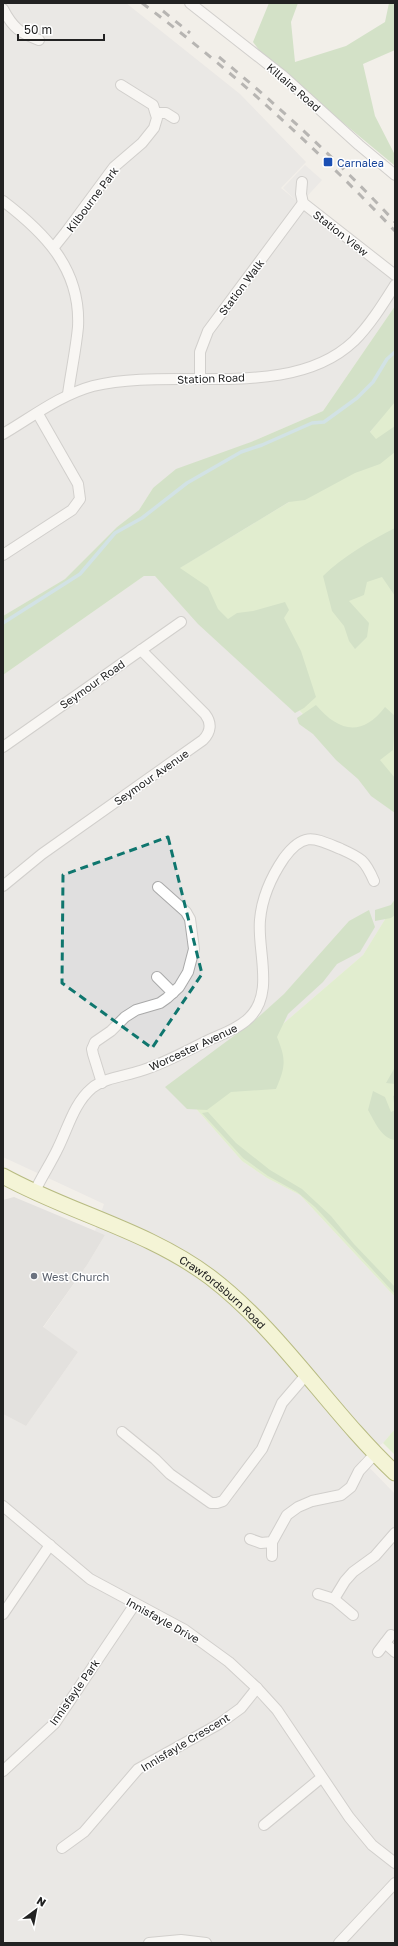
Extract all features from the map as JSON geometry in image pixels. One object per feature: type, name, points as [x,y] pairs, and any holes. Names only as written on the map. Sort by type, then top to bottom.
[{"type":"main road","name":"Crawfordsburn Road","points":[[4,1177],[155,1243],[193,1265],[234,1297],[255,1317],[375,1454],[395,1473]]},
{"type":"street","name":"Killaire Road","points":[[190,3],[283,76],[359,145],[395,175]]},
{"type":"street","points":[[3,9],[10,22],[21,33],[39,40]]},
{"type":"street","points":[[121,85],[153,105],[156,113],[166,113],[174,118]]},
{"type":"street","name":"Kilbourne Park","points":[[54,247],[114,167],[142,143],[151,132],[156,123],[156,113]]},
{"type":"street","name":"Station View","points":[[302,182],[301,194],[303,204],[395,275]]},
{"type":"street","points":[[3,201],[36,228],[54,247],[71,281],[77,305],[78,327],[68,394]]},
{"type":"street","name":"Station Walk","points":[[200,379],[200,352],[208,331],[303,204]]},
{"type":"street","name":"Station Road","points":[[3,434],[38,414],[68,394],[95,386],[132,380],[272,376],[300,370],[322,363],[354,341],[395,285]]},
{"type":"street","points":[[3,555],[72,510],[80,499],[78,484],[38,414]]},
{"type":"street","name":"Seymour Road","points":[[3,747],[181,622]]},
{"type":"street","name":"Seymour Avenue","points":[[3,886],[42,854],[202,740],[209,733],[210,723],[205,714],[141,650]]},
{"type":"street","name":"Worcester Avenue","points":[[35,1191],[78,1104],[93,1087],[141,1071],[171,1058],[237,1026],[253,1013],[261,999],[262,992],[263,967],[259,932],[260,918],[266,891],[286,855],[302,841],[309,838],[318,839],[360,858],[368,868],[374,880]]},
{"type":"street","points":[[102,1083],[92,1049],[95,1042],[111,1031],[130,1013],[160,1002],[173,993],[184,980],[190,967],[193,955],[194,937],[189,915],[158,887]]},
{"type":"street","points":[[157,977],[173,993]]},
{"type":"street","points":[[122,1432],[155,1459],[170,1474],[211,1503],[217,1503],[223,1501],[262,1449],[282,1402],[306,1375]]},
{"type":"street","points":[[272,1556],[272,1542],[287,1515],[298,1507],[312,1501],[341,1495],[351,1488],[359,1471],[375,1454]]},
{"type":"street","name":"Innisfayle Drive","points":[[3,1506],[90,1579],[186,1630],[229,1662],[257,1688],[277,1710],[321,1778],[349,1817],[372,1845],[395,1863]]},
{"type":"street","points":[[334,1600],[345,1581],[353,1572],[375,1556],[395,1533]]},
{"type":"street","points":[[250,1539],[261,1543],[272,1542]]},
{"type":"street","points":[[3,1614],[50,1545]]},
{"type":"street","points":[[318,1594],[334,1600],[353,1615]]},
{"type":"street","name":"Innisfayle Park","points":[[3,1771],[54,1723],[135,1604]]},
{"type":"street","points":[[378,1652],[388,1639],[395,1652]]},
{"type":"street","name":"Innisfayle Crescent","points":[[62,1848],[84,1832],[138,1769],[219,1724],[241,1708],[257,1688]]},
{"type":"street","points":[[264,1825],[321,1778]]},
{"type":"street","points":[[339,1943],[395,1883]]},
{"type":"street","points":[[149,1943],[181,1940],[206,1943]]},
{"type":"highlighted area","points":[[168,837],[202,974],[152,1048],[62,983],[63,875]]},
{"type":"shaded area","points":[[3,3],[126,3],[240,94],[306,162],[281,188],[395,282],[395,306],[323,411],[251,442],[153,488],[139,510],[117,527],[65,579],[3,616]]},
{"type":"shaded area","points":[[305,165],[322,180],[300,204],[283,188]]},
{"type":"shaded area","points":[[144,576],[166,576],[395,808],[395,903],[363,955],[191,1103],[242,1161],[267,1178],[300,1195],[395,1297],[395,1429],[383,1443],[361,1459],[395,1494],[395,1943],[3,1943],[3,1414],[26,1426],[78,1352],[43,1328],[87,1265],[105,1235],[95,1231],[104,1204],[3,1157],[3,675]]},
{"type":"shaded area","points":[[14,1197],[105,1235],[87,1265],[43,1327],[78,1352],[26,1426],[3,1414],[3,1200]]},
{"type":"green space","points":[[269,3],[298,3],[291,22],[295,62],[346,46],[385,22],[389,3],[395,3],[395,50],[363,64],[375,116],[395,155],[394,165],[265,58],[253,42]]},
{"type":"green space","points":[[395,306],[395,402],[370,432],[376,439],[395,426],[395,452],[380,464],[355,473],[305,500],[289,502],[180,568],[208,587],[218,609],[228,619],[237,613],[253,611],[285,602],[289,610],[284,618],[301,651],[316,697],[304,708],[295,713],[198,624],[155,576],[144,576],[3,675],[3,616],[65,579],[117,527],[139,510],[153,488],[176,469],[251,442],[323,411]]},
{"type":"green space","points":[[395,400],[395,807],[166,576],[339,472]]},
{"type":"green space","points":[[395,528],[395,596],[382,577],[367,582],[364,595],[349,601],[369,623],[367,637],[355,649],[349,641],[344,626],[332,611],[323,576],[357,549]]},
{"type":"green space","points":[[316,705],[333,721],[350,727],[359,727],[368,723],[385,707],[395,716],[393,750],[380,760],[395,778],[395,813],[371,796],[358,779],[336,760],[313,734],[299,724],[297,718]]},
{"type":"green space","points":[[395,899],[395,915],[391,918],[375,921],[375,910],[391,905]]},
{"type":"green space","points":[[395,903],[395,1297],[300,1195],[267,1178],[242,1161],[191,1103],[363,955]]},
{"type":"green space","points":[[369,910],[375,927],[360,952],[337,964],[323,982],[288,1014],[277,1037],[284,1063],[282,1074],[276,1089],[231,1092],[207,1110],[187,1109],[165,1087],[254,1021],[284,994],[349,921]]},
{"type":"green space","points":[[395,1067],[395,1084],[386,1083],[394,1069]]},
{"type":"green space","points":[[373,1091],[385,1097],[391,1112],[395,1110],[395,1140],[390,1139],[382,1133],[368,1110]]},
{"type":"green space","points":[[395,1095],[395,1110],[393,1096]]},
{"type":"green space","points":[[208,1112],[236,1143],[270,1170],[302,1189],[331,1216],[354,1244],[395,1287],[395,1294],[315,1207],[297,1192],[268,1176],[243,1158],[202,1113]]},
{"type":"green space","points":[[395,1429],[395,1455],[383,1443]]},
{"type":"waterway","points":[[3,623],[80,574],[115,533],[142,518],[187,483],[241,452],[262,445],[312,423],[324,422],[357,398],[373,382],[387,359],[395,352]]},
{"type":"railway","points":[[142,3],[241,83],[305,141],[395,231]]},
{"type":"railway","points":[[163,11],[190,33]]},
{"type":"railway","points":[[219,57],[310,136],[395,222]]},
{"type":"place","name":"Carnalea","points":[[328,162]]},
{"type":"place","name":"West Church","points":[[34,1276]]}]
